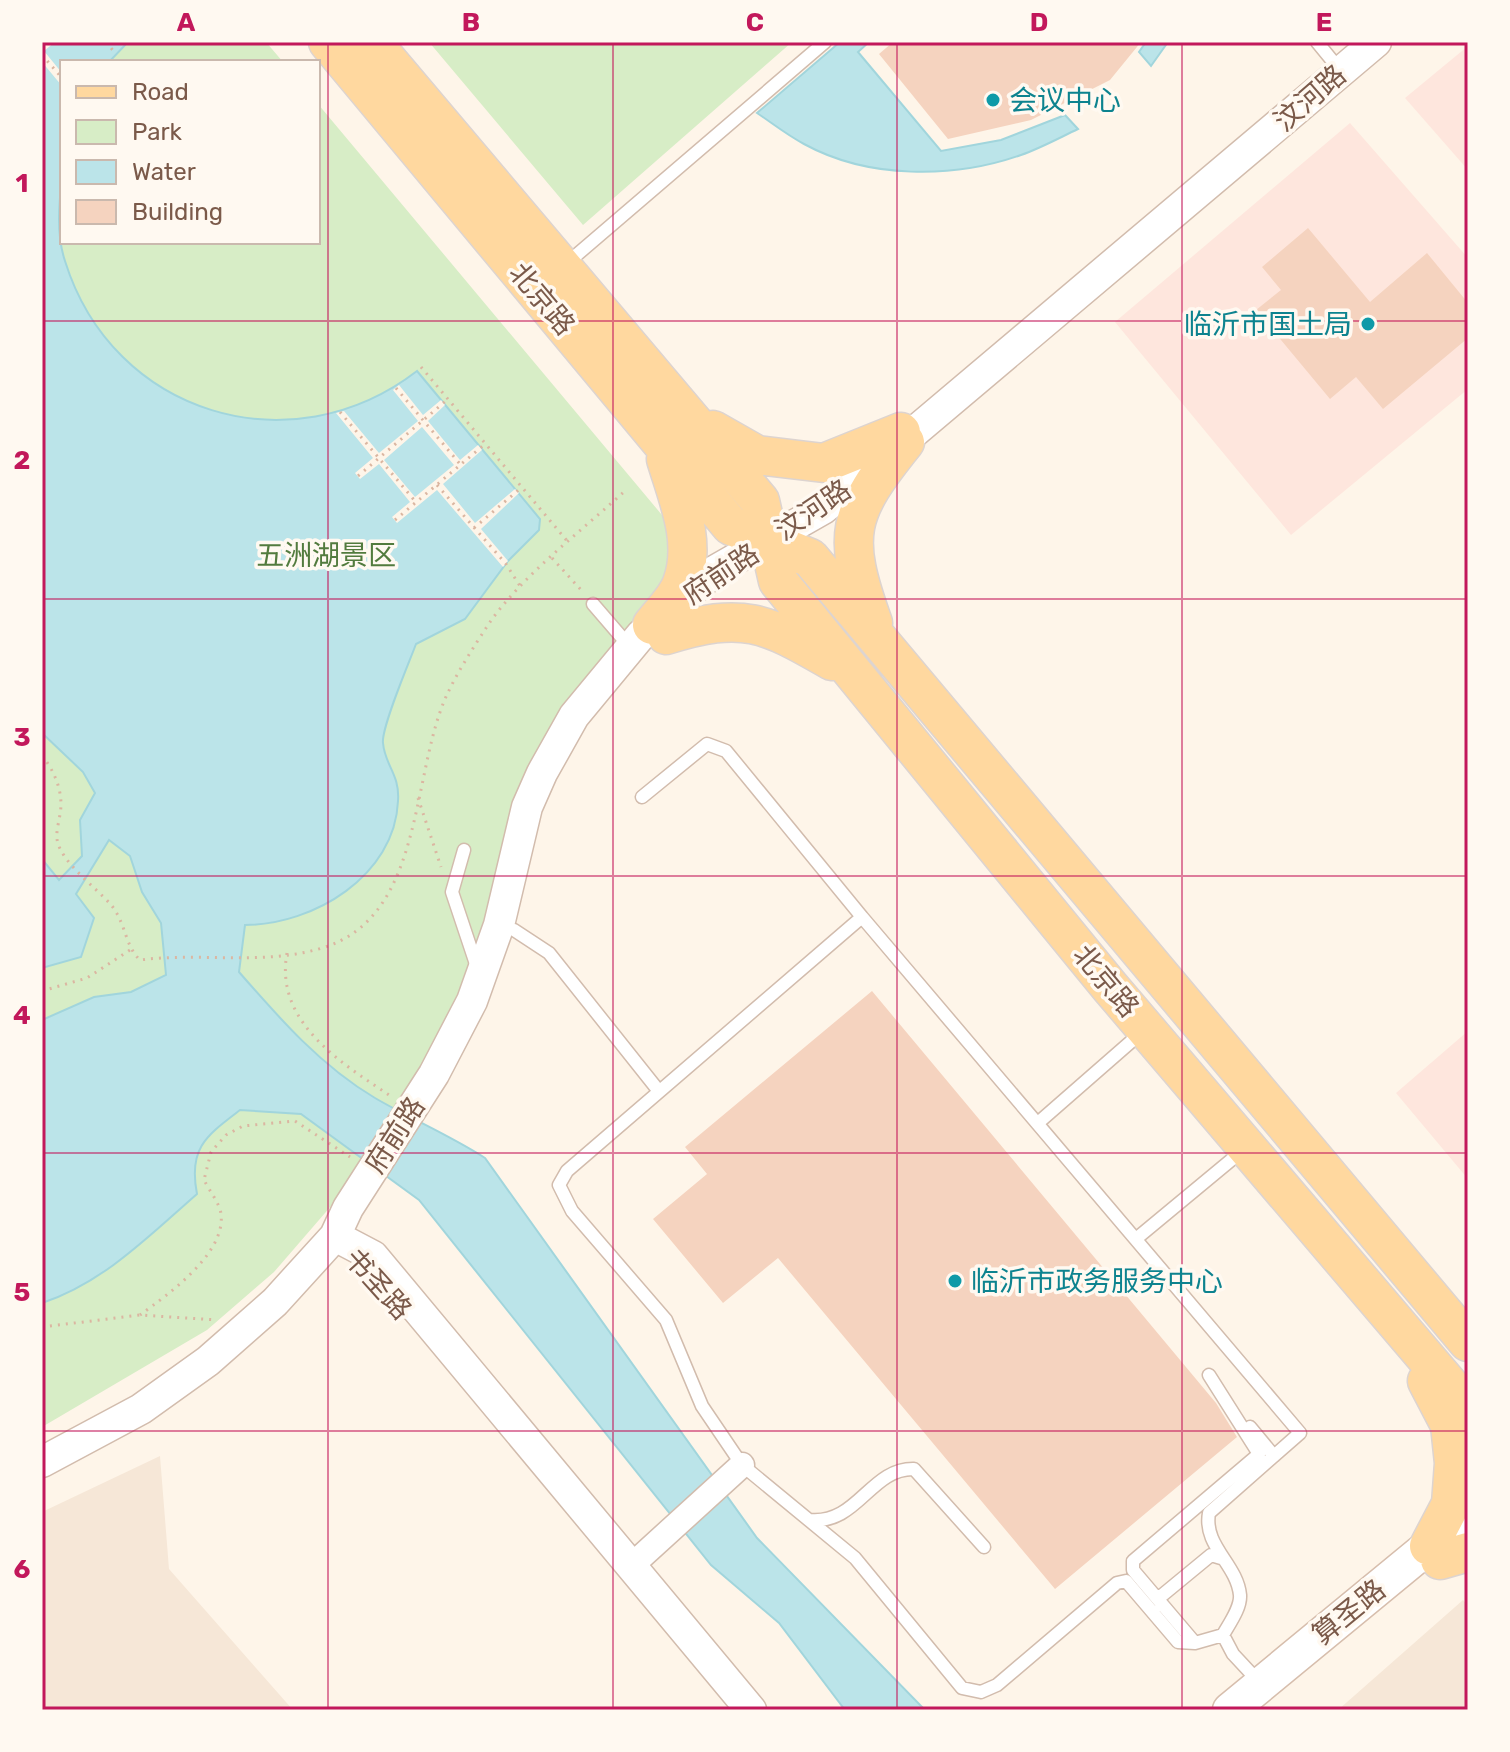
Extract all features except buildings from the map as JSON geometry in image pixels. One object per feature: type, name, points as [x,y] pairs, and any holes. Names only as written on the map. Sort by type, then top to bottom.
[{"type":"main road","name":"北京路","points":[[328,42],[731,526],[810,558],[1468,1342]]},
{"type":"main road","name":"北京路","points":[[372,42],[760,501],[778,581],[1146,1029],[1468,1407]]},
{"type":"main road","points":[[687,415],[757,455],[792,461],[824,463],[903,437]]},
{"type":"main road","points":[[881,645],[859,583],[852,534],[867,489],[903,437]]},
{"type":"main road","points":[[649,635],[681,586],[689,553],[681,508],[660,441]]},
{"type":"main road","points":[[649,635],[709,622],[741,622],[780,631],[851,671]]},
{"type":"main road","points":[[1402,1264],[1468,1302]]},
{"type":"main road","points":[[1380,1303],[1450,1425],[1454,1463],[1451,1549]]},
{"type":"main road","name":"算圣路","points":[[1230,1710],[1259,1697],[1451,1549],[1468,1514]]},
{"type":"street","name":"汶河路","points":[[903,437],[1326,53],[1360,42]]},
{"type":"street","name":"汶河路","points":[[767,542],[811,496],[903,437],[1376,42]]},
{"type":"street","name":"府前路","points":[[441,1078],[503,911],[527,807],[574,716],[649,635],[716,570],[767,542]]},
{"type":"street","name":"府前路","points":[[42,1462],[141,1409],[208,1361],[275,1302],[335,1236],[365,1180],[441,1078],[487,1008],[514,930],[543,812],[587,725],[624,679],[649,635]]},
{"type":"street","name":"府前路","points":[[42,1443],[132,1395],[229,1321],[303,1254],[335,1236]]},
{"type":"street","name":"书圣路","points":[[335,1236],[373,1256],[751,1710]]},
{"type":"street","name":"书圣路","points":[[335,1236],[375,1278],[734,1710]]},
{"type":"street","points":[[630,1567],[737,1469]]},
{"type":"lane","points":[[562,267],[825,42]]},
{"type":"lane","points":[[593,604],[649,635]]},
{"type":"lane","points":[[642,797],[707,744],[717,745],[726,751],[862,917],[1300,1433],[1209,1513],[1207,1524],[1240,1595],[1223,1635]]},
{"type":"lane","points":[[464,850],[452,892],[480,977]]},
{"type":"lane","points":[[862,917],[567,1171],[559,1185],[572,1211],[666,1320],[702,1406],[737,1469],[855,1558],[962,1688],[981,1692],[997,1685],[1117,1583],[1126,1581],[1178,1642],[1195,1643],[1223,1635]]},
{"type":"lane","points":[[514,930],[549,953],[658,1090]]},
{"type":"lane","points":[[1039,1122],[1146,1029]]},
{"type":"lane","points":[[1137,1238],[1247,1148]]},
{"type":"lane","points":[[1195,1643],[1133,1570],[1133,1561],[1259,1454],[1209,1375],[1274,1456]]},
{"type":"lane","points":[[806,1520],[825,1522],[842,1516],[883,1480],[901,1469],[914,1469],[984,1547]]},
{"type":"lane","points":[[1161,1605],[1160,1597],[1202,1562],[1211,1555],[1221,1558]]},
{"type":"lane","points":[[1223,1635],[1259,1697]]},
{"type":"path","points":[[42,46],[47,42]]},
{"type":"path","points":[[106,42],[116,54]]},
{"type":"path","points":[[42,55],[60,76]]},
{"type":"path","points":[[421,367],[569,543]]},
{"type":"path","points":[[396,388],[460,464]]},
{"type":"path","points":[[358,476],[448,399]]},
{"type":"path","points":[[340,412],[415,502]]},
{"type":"path","points":[[395,520],[485,444]]},
{"type":"path","points":[[437,485],[520,586]]},
{"type":"path","points":[[474,528],[522,487]]},
{"type":"path","points":[[42,756],[53,770],[58,788],[61,811],[57,840],[67,861],[90,880],[126,929],[130,950],[140,960],[269,958],[323,948],[368,923],[398,879],[445,699],[489,624],[520,586],[627,489]]},
{"type":"path","points":[[552,558],[593,604]]},
{"type":"path","points":[[418,798],[452,892]]},
{"type":"path","points":[[42,991],[87,978],[130,950]]},
{"type":"path","points":[[287,953],[287,986],[302,1026],[336,1058],[402,1103]]},
{"type":"path","points":[[140,1315],[188,1277],[216,1243],[221,1214],[204,1180],[211,1152],[226,1135],[243,1126],[295,1121],[365,1180]]},
{"type":"path","points":[[42,1327],[140,1315],[229,1321]]},
{"type":"shaded area","points":[[1468,46],[1468,170],[1405,98]]},
{"type":"shaded area","points":[[1350,123],[1468,258],[1468,389],[1291,535],[1115,322]]},
{"type":"shaded area","points":[[1468,1031],[1468,1179],[1396,1093]]},
{"type":"shaded area","points":[[160,1456],[169,1569],[293,1710],[42,1710],[42,1512]]},
{"type":"shaded area","points":[[1463,1600],[1468,1606],[1468,1710],[1338,1710]]},
{"type":"green space","name":"五洲湖景区","points":[[42,42],[266,42],[281,60],[60,60],[60,244],[320,244],[320,106],[667,521],[672,571],[641,619],[569,700],[464,1000],[357,1176],[274,1272],[207,1330],[42,1427]]},
{"type":"green space","points":[[429,42],[792,42],[583,225]]},
{"type":"water","points":[[42,42],[128,42],[111,60],[60,60],[60,244],[89,314],[123,357],[164,389],[212,410],[263,419],[316,416],[368,400],[417,371],[540,519],[539,530],[508,561],[465,619],[416,644],[384,735],[384,751],[397,784],[398,801],[393,828],[382,852],[366,873],[323,906],[271,923],[245,925],[239,972],[286,1024],[355,1085],[485,1158],[757,1538],[925,1710],[845,1710],[779,1623],[711,1565],[419,1200],[301,1114],[240,1110],[202,1144],[195,1165],[197,1194],[105,1271],[42,1303],[42,1020],[94,997],[131,992],[166,975],[161,923],[142,892],[130,856],[109,840],[76,894],[94,918],[81,957],[42,968],[42,859],[59,880],[82,856],[80,820],[95,793],[83,772],[42,733]]},
{"type":"water","points":[[840,42],[869,42],[858,52],[941,151],[1001,140],[1065,115],[1078,129],[1021,155],[967,168],[911,172],[855,164],[829,156],[757,113]]},
{"type":"water","points":[[1146,42],[1168,42],[1151,66],[1139,52]]},
{"type":"pier","points":[[42,42],[55,42],[44,51],[60,71],[60,84],[42,62]]},
{"type":"pier","points":[[399,385],[423,415],[441,400],[445,405],[428,421],[460,460],[478,445],[482,450],[443,484],[475,523],[515,489],[519,493],[481,529],[508,561],[503,567],[437,490],[397,523],[392,517],[410,502],[379,464],[360,479],[355,473],[373,458],[336,413],[344,411],[379,453],[418,421],[393,390]],"holes":[[[422,427],[454,465],[415,497],[384,460]]]},
{"type":"place","name":"会议中心","points":[[993,100]]},
{"type":"place","name":"临沂市国土局","points":[[1368,324]]},
{"type":"place","name":"临沂市政务服务中心","points":[[955,1281]]}]
